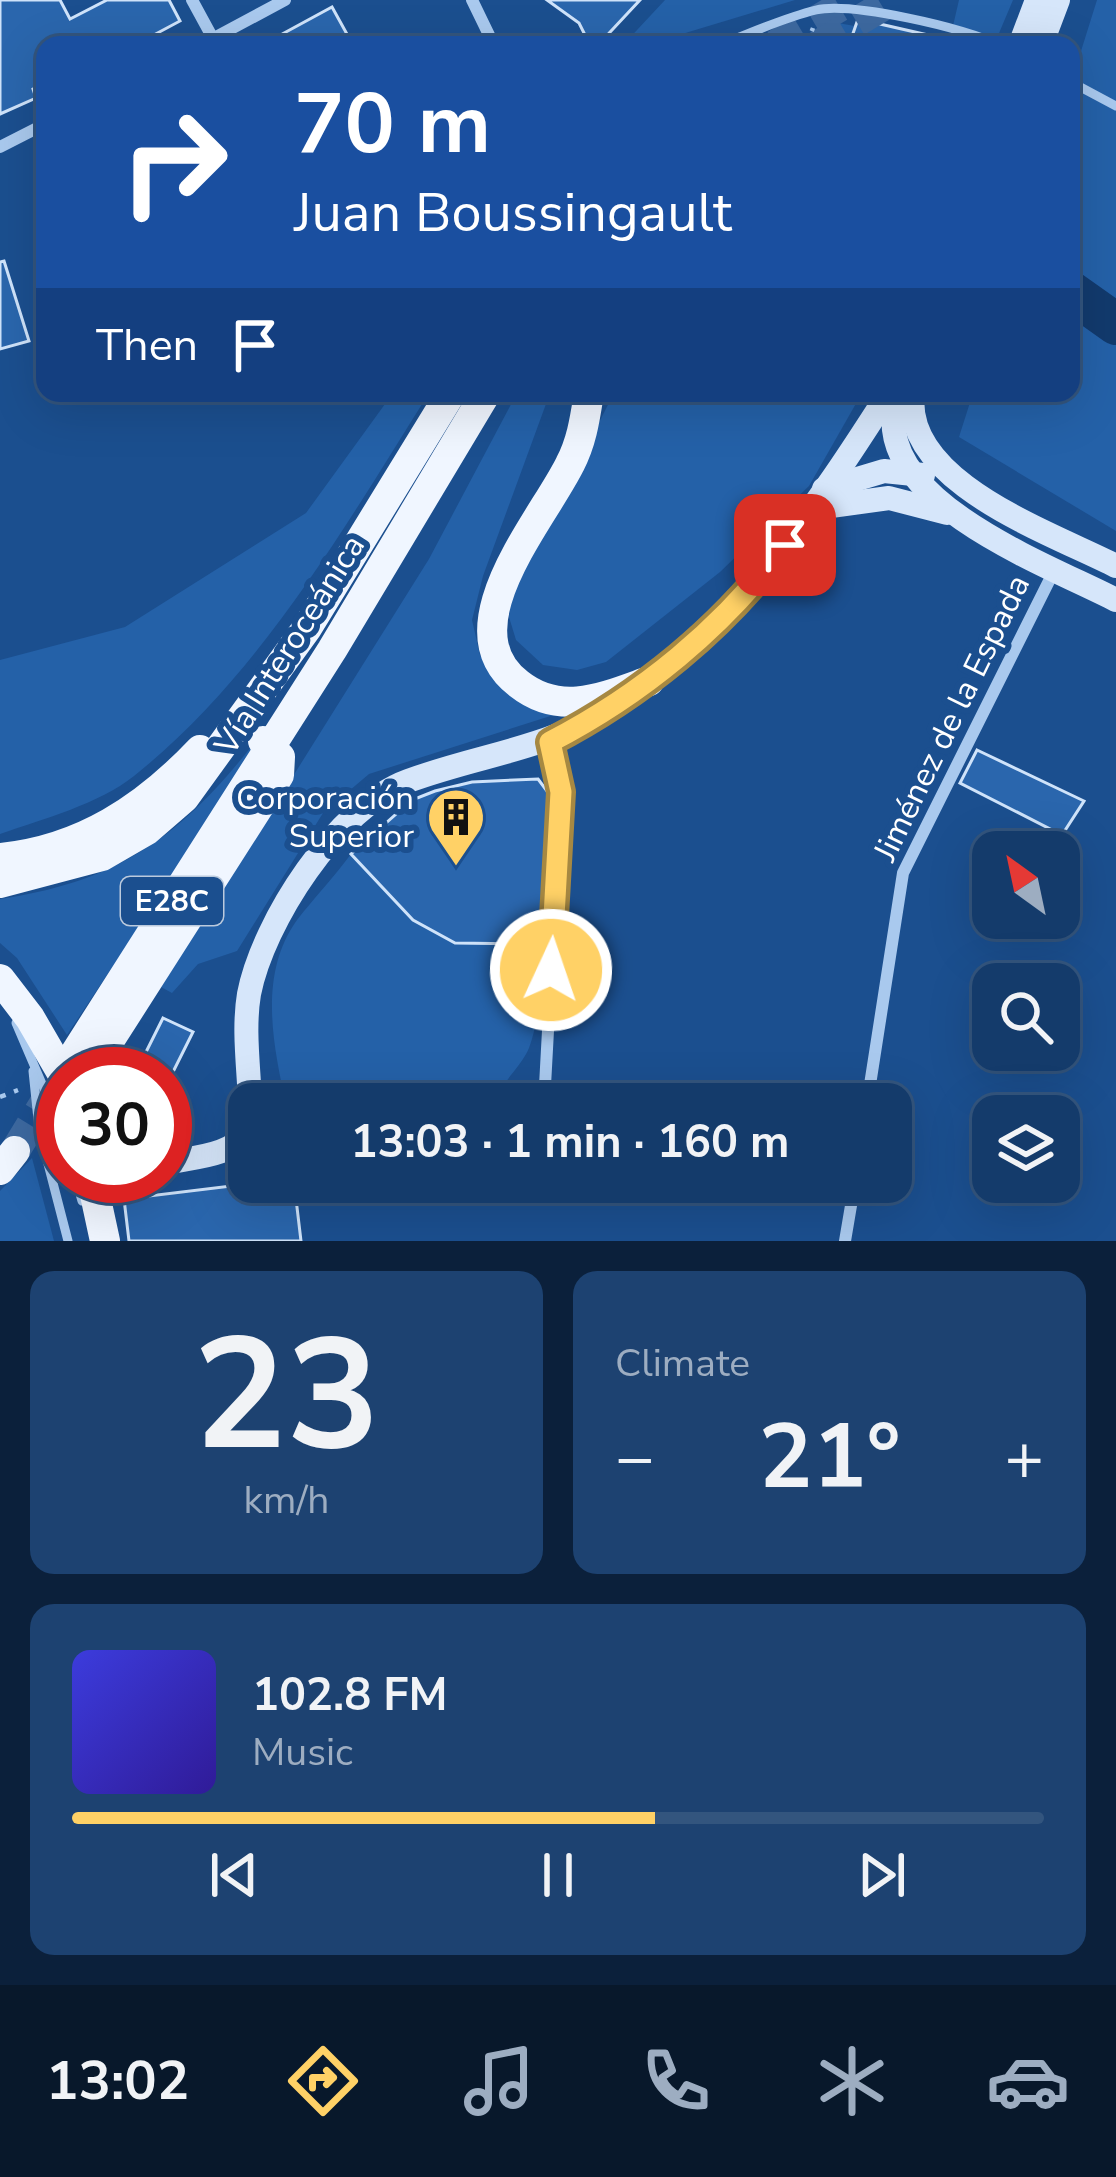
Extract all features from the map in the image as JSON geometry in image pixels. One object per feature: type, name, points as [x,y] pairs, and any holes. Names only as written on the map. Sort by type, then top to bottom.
[{"type":"main road","points":[[1023,36],[1037,0]]},
{"type":"main road","points":[[1044,36],[1058,0]]},
{"type":"main road","name":"Vía Interoceánica","points":[[0,883],[102,856],[147,830],[184,798],[307,628],[445,402]]},
{"type":"main road","name":"Vía Interoceánica","points":[[270,746],[481,402]]},
{"type":"main road","points":[[588,402],[581,438],[497,595],[490,632],[497,660],[516,683],[546,700],[572,704],[649,681]]},
{"type":"main road","points":[[249,1083],[246,1024],[255,970],[287,904],[350,819],[404,782],[550,742],[620,704],[765,572],[886,402]]},
{"type":"main road","points":[[893,402],[894,431],[911,471],[950,513]]},
{"type":"main road","points":[[912,402],[921,442],[966,489]]},
{"type":"main road","points":[[816,499],[865,474],[911,471],[966,489],[1116,566]]},
{"type":"main road","points":[[816,499],[889,498],[950,513],[1116,601]]},
{"type":"main road","points":[[368,528],[394,546]]},
{"type":"main road","points":[[0,858],[70,843],[137,808],[200,751],[307,628]]},
{"type":"main road","points":[[282,662],[310,684]]},
{"type":"main road","points":[[81,1047],[279,775],[280,757],[238,724]]},
{"type":"main road","points":[[0,979],[50,1047]]},
{"type":"main road","points":[[192,1157],[228,1149]]},
{"type":"main road","points":[[96,1203],[105,1241]]},
{"type":"street","points":[[192,0],[207,36]]},
{"type":"street","points":[[222,36],[285,0]]},
{"type":"street","points":[[472,0],[490,36]]},
{"type":"street","points":[[0,147],[36,129]]},
{"type":"street","name":"Jiménez de la Espada","points":[[870,1083],[903,873],[1055,569]]},
{"type":"street","points":[[545,1083],[561,792],[550,742]]},
{"type":"street","points":[[845,1241],[851,1203]]},
{"type":"lane","points":[[743,36],[838,8],[978,36]]},
{"type":"lane","points":[[1080,87],[1116,106]]},
{"type":"lane","points":[[0,1000],[19,1028],[40,1047]]},
{"type":"lane","points":[[58,1203],[68,1241]]},
{"type":"lane","points":[[91,1203],[93,1241]]},
{"type":"path","points":[[0,1097],[17,1090]]},
{"type":"shaded area","points":[[665,0],[795,0],[680,36],[631,36]]},
{"type":"shaded area","points":[[959,0],[1013,0],[998,36],[951,36]]},
{"type":"shaded area","points":[[1097,0],[1116,0],[1116,531],[959,437],[970,402],[1080,402],[1080,54]]},
{"type":"shaded area","points":[[838,23],[910,36],[818,36]]},
{"type":"shaded area","points":[[386,402],[423,402],[297,597],[221,693],[179,736],[134,776],[104,795],[0,834],[0,660],[125,627],[306,513]]},
{"type":"shaded area","points":[[512,402],[547,402],[483,576],[472,620],[480,655],[500,679],[563,712],[369,774],[323,813],[237,951],[198,964],[172,993],[161,987],[429,559]]},
{"type":"shaded area","points":[[609,402],[857,402],[809,486],[720,572],[606,662],[577,670],[543,665],[516,640],[509,617],[512,593]]},
{"type":"shaded area","points":[[251,747],[253,756],[67,1035],[17,958],[0,943],[0,899],[78,881],[142,851],[198,807]]},
{"type":"shaded area","points":[[351,854],[413,920],[454,943],[542,944],[537,1010],[525,1055],[505,1083],[282,1083],[273,1034],[273,986],[285,941]]},
{"type":"shaded area","points":[[32,1158],[36,1203],[44,1203],[54,1241],[0,1241],[0,1191]]},
{"type":"building","points":[[0,0],[60,0],[70,19],[107,0],[169,0],[180,21],[152,36],[36,36],[36,98],[0,114]]},
{"type":"building","points":[[547,0],[640,0],[606,36],[586,36],[579,23]]},
{"type":"building","points":[[332,7],[348,36],[279,36]]},
{"type":"building","points":[[858,19],[932,36],[852,36]]},
{"type":"building","points":[[4,261],[29,341],[0,349],[0,262]]},
{"type":"building","points":[[977,750],[1084,801],[1065,831],[1054,831],[960,783]]},
{"type":"building","name":"Corporación Superior","points":[[538,779],[550,795],[542,944],[455,943],[413,920],[351,854],[412,800],[472,782]]},
{"type":"building","points":[[163,1018],[193,1032],[186,1047],[148,1047]]},
{"type":"building","points":[[228,1186],[228,1203],[296,1203],[301,1241],[129,1241],[124,1203],[192,1203],[192,1191]]},
{"type":"waterway","points":[[1080,298],[1116,324]]},
{"type":"tunnel","points":[[790,36],[851,0]]},
{"type":"tunnel","points":[[833,36],[893,0]]},
{"type":"tunnel","points":[[15,1151],[36,1117]]},
{"type":"place","name":"Corporación Superior","points":[[456,868]]},
{"type":"route","points":[[551,970],[561,792],[550,742],[636,693],[730,610],[785,545]]}]
